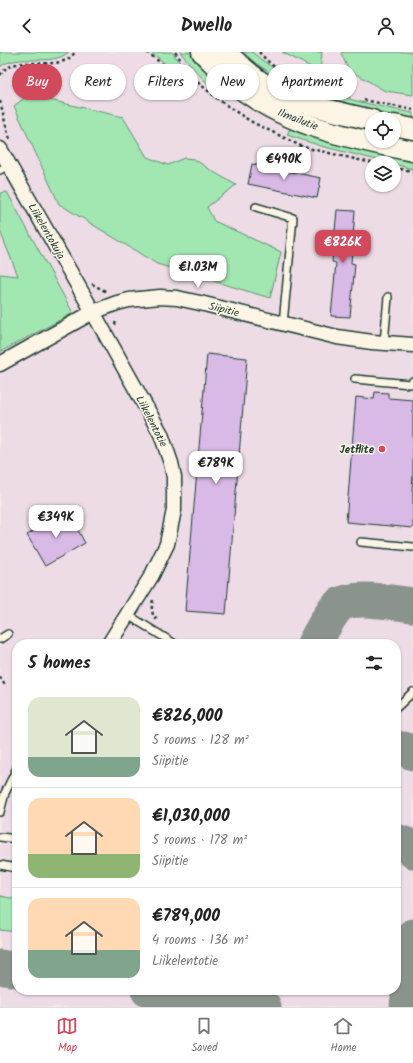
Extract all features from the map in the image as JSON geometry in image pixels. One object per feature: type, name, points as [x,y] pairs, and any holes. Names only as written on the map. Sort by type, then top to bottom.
[{"type":"main road","name":"Ilmailutie","points":[[202,52],[246,93],[268,107],[302,122],[328,130],[379,144],[413,151]]},
{"type":"main road","name":"Ilmailutie","points":[[225,52],[267,86],[291,98],[308,104],[365,118]]},
{"type":"main road","points":[[401,126],[413,129]]},
{"type":"street","name":"Liikelentokuja","points":[[0,149],[4,167],[93,312]]},
{"type":"street","name":"Siipitie","points":[[0,364],[93,312],[129,300],[160,297],[177,298],[200,303],[337,337],[413,345]]},
{"type":"street","name":"Liikelentotie","points":[[93,312],[161,434],[172,463],[174,477],[174,510],[167,544],[152,575],[112,639]]},
{"type":"lane","points":[[256,207],[293,218],[283,324]]},
{"type":"lane","points":[[384,343],[388,297]]},
{"type":"lane","points":[[355,379],[410,384],[413,381]]},
{"type":"lane","points":[[361,542],[413,547]]},
{"type":"lane","points":[[128,614],[162,639]]},
{"type":"lane","points":[[0,639],[8,634]]},
{"type":"lane","points":[[401,703],[413,692]]},
{"type":"lane","points":[[0,812],[5,793],[12,778]]},
{"type":"lane","points":[[0,837],[12,839]]},
{"type":"lane","points":[[0,865],[12,867]]},
{"type":"path","points":[[0,76],[7,67],[17,63],[61,62],[71,57],[75,52]]},
{"type":"path","points":[[175,52],[184,64]]},
{"type":"path","points":[[258,52],[272,64]]},
{"type":"path","points":[[361,99],[413,110]]},
{"type":"path","points":[[401,169],[413,171]]},
{"type":"path","points":[[101,327],[122,315]]},
{"type":"path","points":[[0,678],[6,687]]},
{"type":"shaded area","points":[[0,52],[413,52],[413,1007],[0,1007]]},
{"type":"green space","points":[[0,52],[69,52],[61,57],[53,59],[16,61],[7,63],[0,67]]},
{"type":"green space","points":[[151,52],[172,52],[181,64],[164,63]]},
{"type":"green space","points":[[180,52],[192,52],[206,67],[206,81],[198,73],[198,64],[190,64]]},
{"type":"green space","points":[[243,52],[252,52],[269,64],[267,64],[267,71],[259,64],[255,63]]},
{"type":"green space","points":[[282,52],[322,52],[321,64],[305,64]]},
{"type":"green space","points":[[413,52],[413,95],[385,91],[357,74],[357,64],[346,64],[341,53]]},
{"type":"green space","points":[[22,100],[50,100],[123,117],[147,157],[168,165],[184,158],[194,159],[236,185],[207,207],[214,221],[281,252],[270,298],[157,264],[59,204],[14,106]]},
{"type":"green space","points":[[326,100],[353,100],[413,113],[413,120],[401,117],[401,112],[378,112]]},
{"type":"green space","points":[[291,126],[365,147],[365,148],[399,156],[365,157],[321,146],[287,135]]},
{"type":"green space","points":[[401,157],[413,160],[413,169],[401,166]]},
{"type":"green space","points":[[7,192],[73,313],[0,352],[0,274],[18,276],[0,231],[0,193]]},
{"type":"green space","points":[[0,896],[12,898],[12,931],[0,930]]},
{"type":"building","points":[[252,164],[321,178],[317,198],[248,184]]},
{"type":"building","points":[[337,210],[355,211],[351,263],[355,264],[350,317],[331,316],[336,263],[332,262]]},
{"type":"building","points":[[207,354],[247,358],[226,614],[185,611]]},
{"type":"building","name":"Jetflite","points":[[375,392],[388,393],[388,398],[413,400],[413,528],[346,522],[356,397],[374,399]]},
{"type":"building","points":[[68,512],[85,543],[45,566],[27,535]]},
{"type":"taxiway","points":[[317,639],[337,607],[344,603],[374,600],[413,605]]},
{"type":"taxiway","points":[[401,749],[413,753]]},
{"type":"taxiway","points":[[401,843],[407,845],[413,851]]},
{"type":"taxiway","points":[[407,1007],[413,936]]},
{"type":"taxiway","points":[[0,967],[12,969]]},
{"type":"taxiway","points":[[182,995],[264,1007]]},
{"type":"place","name":"Jetflite","points":[[382,449]]}]
